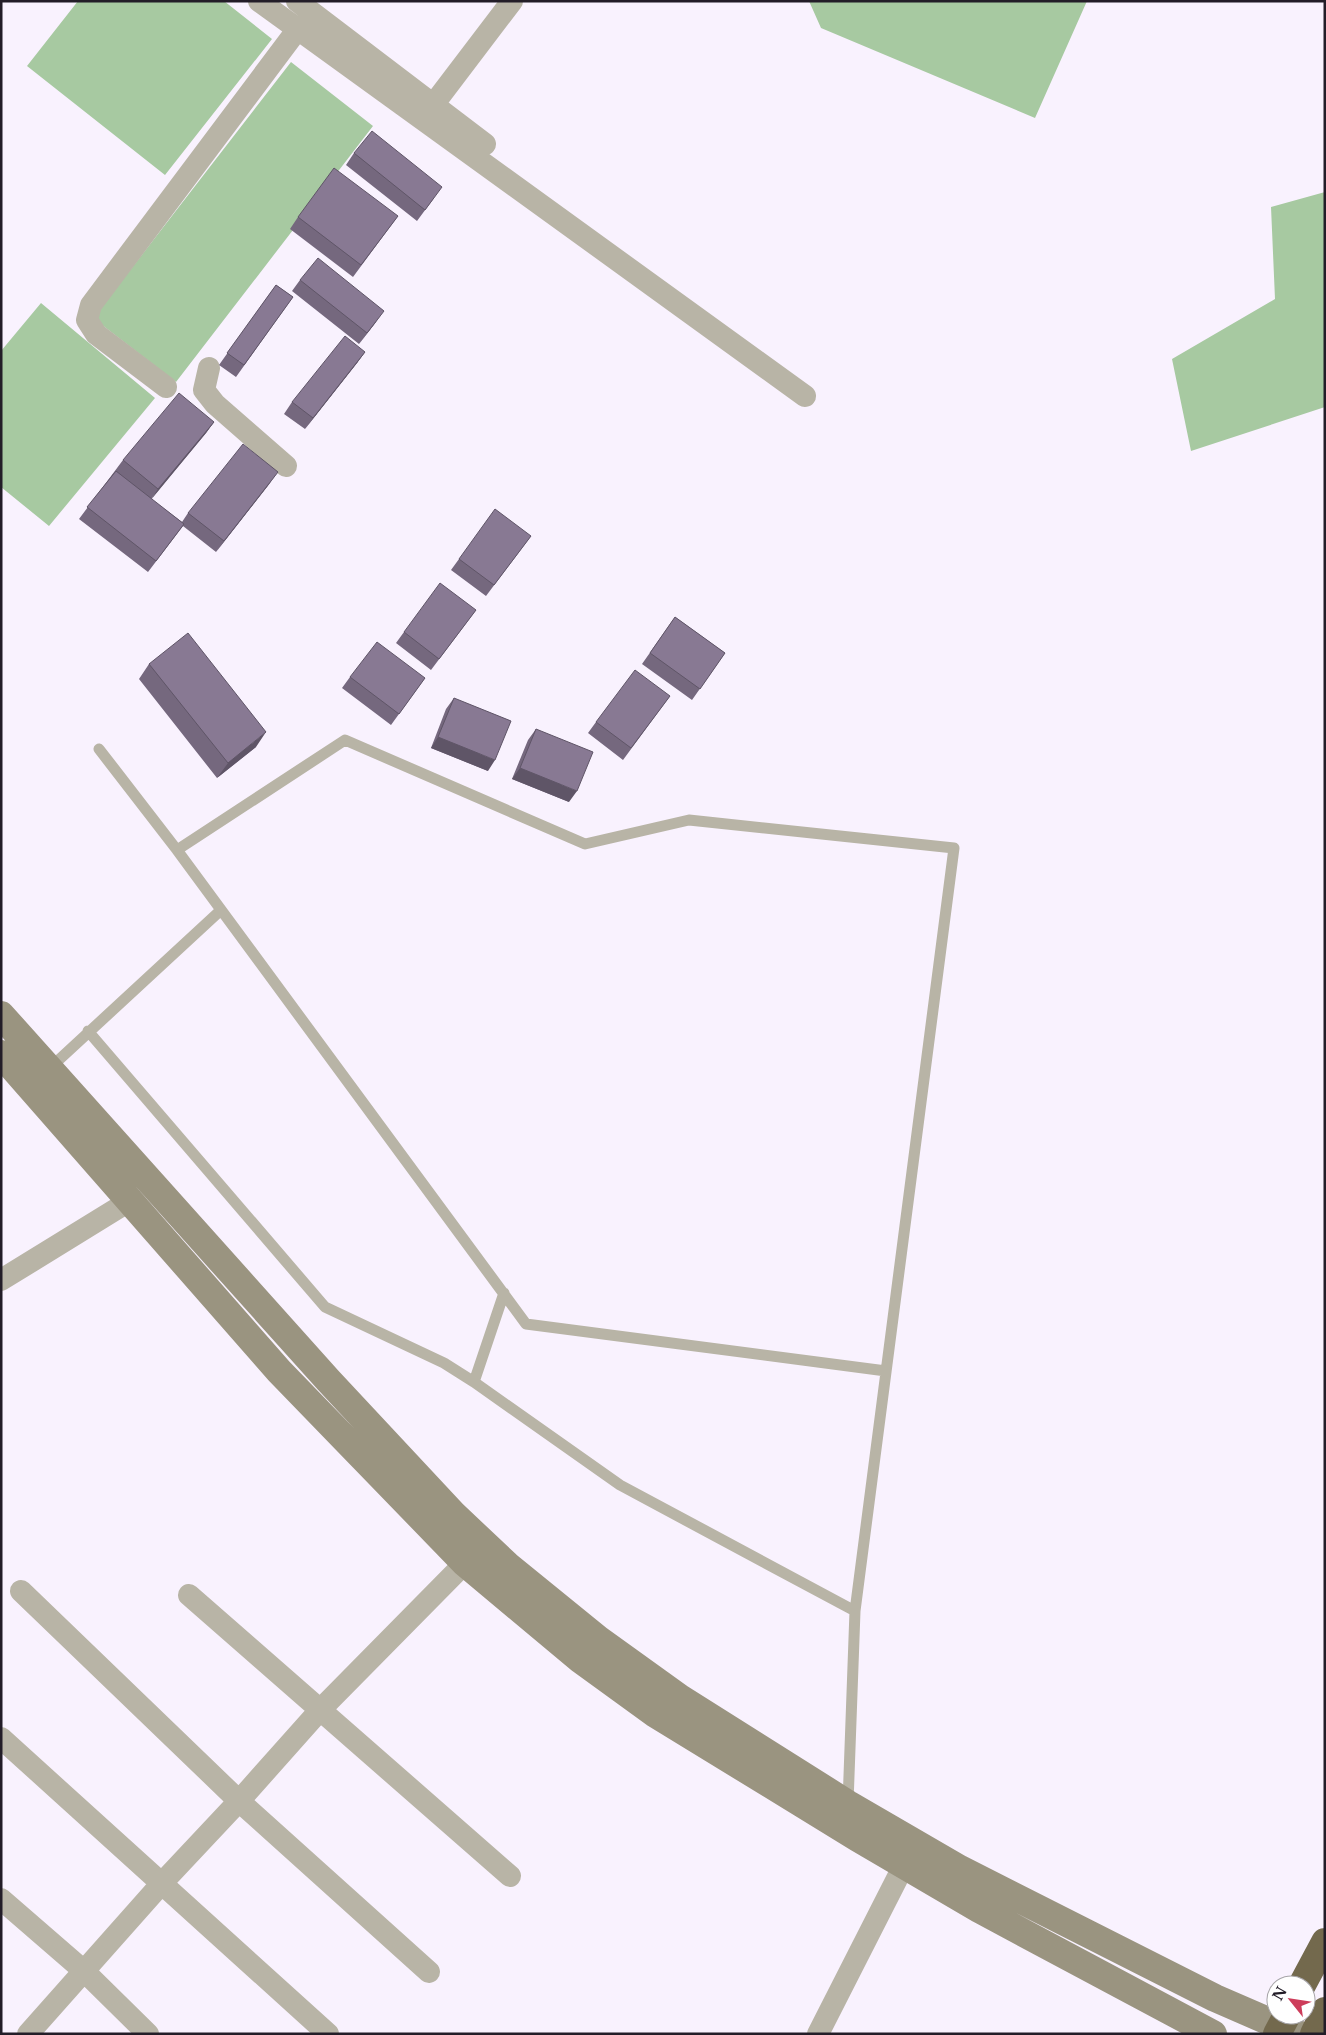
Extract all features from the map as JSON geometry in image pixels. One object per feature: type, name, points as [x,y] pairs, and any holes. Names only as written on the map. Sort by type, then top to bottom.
[{"type":"highway","points":[[1307,1975],[1325,1942]]},
{"type":"highway","points":[[1314,2034],[1325,2012]]},
{"type":"main road","points":[[1,1015],[328,1380],[474,1535],[507,1565],[598,1639],[680,1698],[848,1804],[979,1879],[1215,1998],[1286,2027]]},
{"type":"main road","points":[[1,1054],[132,1200],[248,1337],[465,1563],[582,1660],[654,1714],[904,1865],[979,1909],[1213,2034]]},
{"type":"street","points":[[259,1],[805,396]]},
{"type":"street","points":[[297,1],[485,144]]},
{"type":"street","points":[[433,104],[512,1]]},
{"type":"street","points":[[166,387],[96,334],[87,320],[91,305],[297,30]]},
{"type":"street","points":[[209,368],[204,390],[215,404],[286,466]]},
{"type":"street","points":[[1,1280],[132,1200]]},
{"type":"street","points":[[28,2034],[162,1883],[239,1801],[320,1710],[465,1563]]},
{"type":"street","points":[[21,1591],[239,1801],[429,1972]]},
{"type":"street","points":[[189,1595],[510,1876]]},
{"type":"street","points":[[1,1738],[328,2034]]},
{"type":"street","points":[[818,2034],[904,1865]]},
{"type":"street","points":[[1,1899],[84,1971],[148,2034]]},
{"type":"lane","points":[[177,850],[345,740],[586,844],[689,820],[954,848],[855,1610],[848,1804]]},
{"type":"lane","points":[[99,750],[177,850],[526,1324],[886,1371]]},
{"type":"lane","points":[[50,1068],[221,910]]},
{"type":"lane","points":[[88,1032],[325,1307],[444,1363],[474,1382],[620,1486],[855,1610]]},
{"type":"lane","points":[[474,1382],[504,1293]]},
{"type":"green space","points":[[78,1],[224,1],[272,39],[165,175],[27,66]]},
{"type":"green space","points":[[809,1],[1087,1],[1035,118],[821,28]]},
{"type":"green space","points":[[291,62],[373,126],[176,382],[93,318]]},
{"type":"green space","points":[[1325,192],[1325,407],[1191,451],[1172,359],[1275,299],[1271,207]]},
{"type":"green space","points":[[41,303],[155,398],[49,526],[1,487],[1,351]]},
{"type":"building","points":[[372,131],[442,187],[425,210],[354,153]]},
{"type":"building","points":[[334,168],[398,216],[361,265],[298,217]]},
{"type":"building","points":[[318,258],[384,311],[367,333],[300,280]]},
{"type":"building","points":[[276,285],[293,297],[244,365],[227,353]]},
{"type":"building","points":[[345,336],[365,352],[313,418],[292,402]]},
{"type":"building","points":[[179,393],[214,422],[158,489],[123,460]]},
{"type":"building","points":[[243,444],[278,472],[224,541],[188,513]]},
{"type":"building","points":[[116,471],[184,524],[156,561],[87,507]]},
{"type":"building","points":[[495,509],[531,536],[494,585],[459,559]]},
{"type":"building","points":[[440,583],[476,610],[439,659],[404,632]]},
{"type":"building","points":[[675,617],[725,653],[700,689],[650,653]]},
{"type":"building","points":[[188,633],[266,732],[228,763],[149,664]]},
{"type":"building","points":[[377,642],[425,678],[399,714],[350,677]]},
{"type":"building","points":[[635,670],[670,696],[631,748],[596,722]]},
{"type":"building","points":[[454,698],[511,721],[495,760],[438,737]]},
{"type":"building","points":[[536,729],[593,752],[577,791],[520,768]]}]
